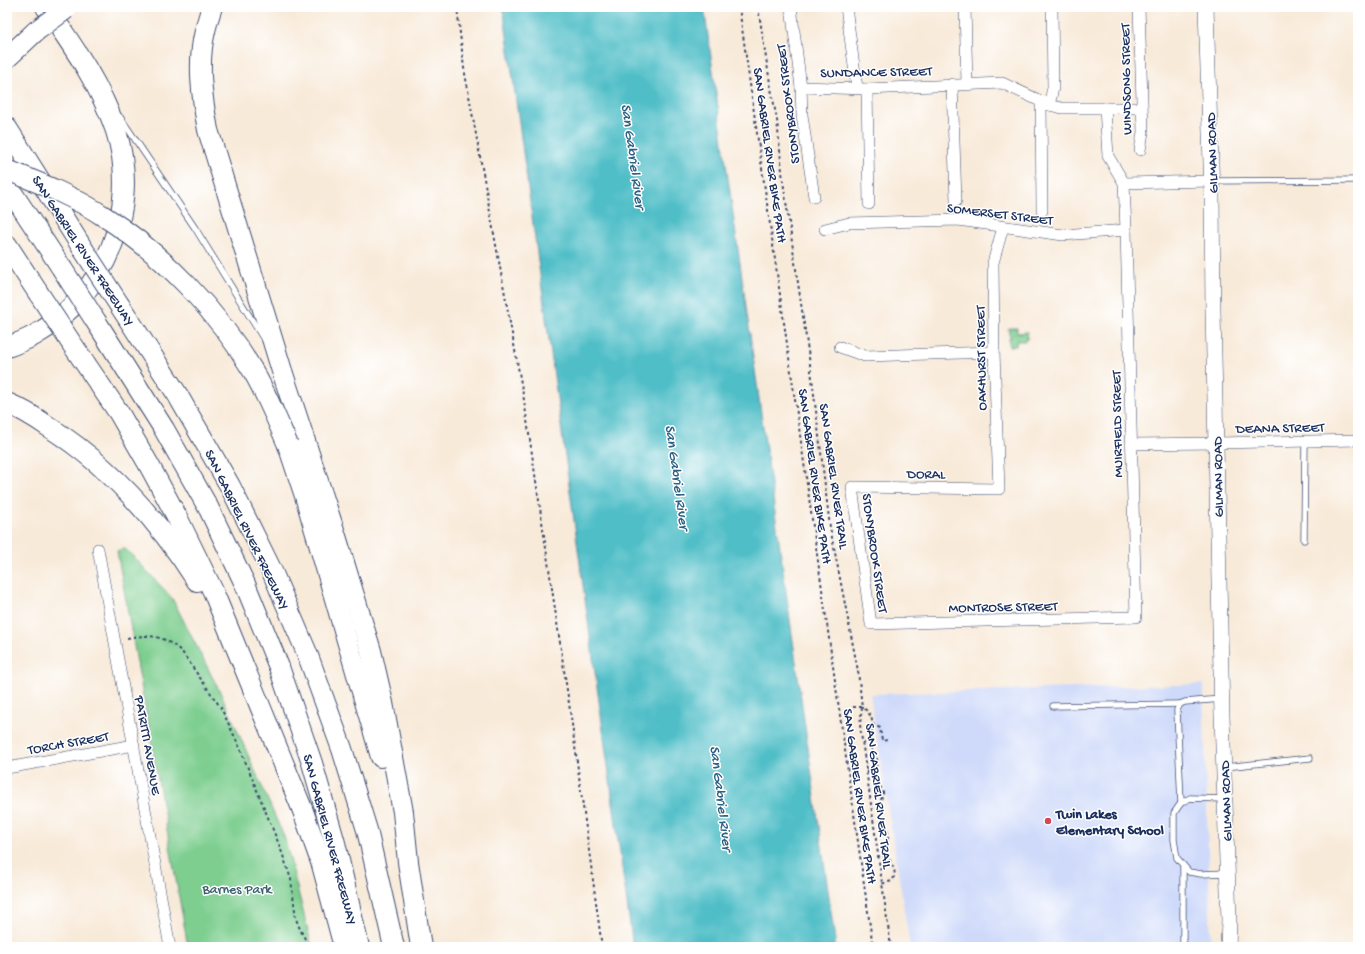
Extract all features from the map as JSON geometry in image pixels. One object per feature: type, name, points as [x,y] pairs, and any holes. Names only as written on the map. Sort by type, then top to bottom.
[{"type":"highway","points":[[7,347],[34,336],[48,327],[83,296],[103,266],[112,246],[120,221],[123,205],[123,164],[116,132],[89,72],[46,7]]},
{"type":"highway","points":[[212,7],[204,32],[202,54],[202,98],[208,130],[282,371],[336,533],[371,651],[383,703],[403,812],[408,862],[421,947]]},
{"type":"highway","points":[[7,48],[36,31],[68,8]]},
{"type":"highway","points":[[7,58],[36,31]]},
{"type":"highway","name":"SAN GABRIEL RIVER FREEWAY","points":[[7,128],[177,394],[230,486],[271,569],[307,653],[342,749],[367,830],[394,947]]},
{"type":"highway","points":[[7,170],[46,186],[104,217],[138,242],[166,265],[188,286],[210,311],[238,348],[253,372],[272,408],[288,445],[307,504],[374,734],[408,862]]},
{"type":"highway","name":"SAN GABRIEL RIVER FREEWAY","points":[[7,185],[164,429],[209,509],[245,584],[279,667],[312,764],[335,843],[359,947]]},
{"type":"highway","points":[[7,245],[118,413],[176,515],[213,591],[303,811],[322,865],[344,947]]},
{"type":"highway","points":[[7,403],[39,420],[77,447],[112,475],[144,508],[172,544],[191,572],[238,652]]},
{"type":"street","name":"STONYBROOK STREET","points":[[791,7],[801,87],[802,115],[814,197]]},
{"type":"street","points":[[846,7],[862,88],[869,204]]},
{"type":"street","points":[[965,7],[967,84]]},
{"type":"street","points":[[1042,211],[1045,103],[1053,88],[1052,7]]},
{"type":"street","name":"WINDSONG STREET","points":[[1139,7],[1141,108],[1143,132],[1140,150]]},
{"type":"street","name":"GILMAN ROAD","points":[[1206,7],[1212,181],[1213,311],[1228,947]]},
{"type":"street","name":"SUNDANCE STREET","points":[[801,87],[862,88],[1002,83],[1045,103],[1062,108],[1141,108]]},
{"type":"street","points":[[952,84],[956,201]]},
{"type":"street","points":[[1104,108],[1108,156],[1124,183],[1126,230]]},
{"type":"street","points":[[1124,183],[1212,181]]},
{"type":"street","name":"SOMERSET STREET","points":[[825,229],[849,223],[958,220],[1064,235],[1126,230]]},
{"type":"street","name":"OAKHURST STREET","points":[[999,489],[994,352],[993,263],[1003,227]]},
{"type":"street","name":"MUIRFIELD STREET","points":[[1126,230],[1136,617]]},
{"type":"street","points":[[840,347],[865,356],[994,352]]},
{"type":"street","name":"DEANA STREET","points":[[1132,444],[1358,440]]},
{"type":"street","name":"STONYBROOK STREET","points":[[852,487],[871,624]]},
{"type":"street","name":"DORAL","points":[[852,487],[999,489]]},
{"type":"street","name":"PATRITTI AVENUE","points":[[98,549],[170,947]]},
{"type":"street","name":"MONTROSE STREET","points":[[871,624],[1136,617]]},
{"type":"street","name":"TORCH STREET","points":[[7,768],[134,745]]},
{"type":"lane","points":[[75,49],[198,233],[258,329],[282,371]]},
{"type":"lane","points":[[1212,181],[1358,180]]},
{"type":"lane","points":[[1304,540],[1305,441]]},
{"type":"lane","points":[[1053,706],[1180,704],[1185,702],[1222,699]]},
{"type":"lane","points":[[1180,704],[1177,710],[1181,803]]},
{"type":"lane","points":[[1224,767],[1310,758]]},
{"type":"lane","points":[[1225,799],[1190,798],[1181,803],[1174,813],[1174,840],[1177,858],[1189,872],[1201,874],[1227,873]]},
{"type":"lane","points":[[1183,866],[1183,947]]},
{"type":"path","points":[[457,7],[464,68],[526,407],[571,717],[602,947]]},
{"type":"path","name":"SAN GABRIEL RIVER BIKE PATH","points":[[739,7],[873,947]]},
{"type":"path","name":"SAN GABRIEL RIVER TRAIL","points":[[758,7],[777,120],[783,181],[812,378],[830,527],[858,672],[862,707],[860,724],[862,743],[890,947]]},
{"type":"path","points":[[127,638],[144,635],[153,636],[174,645],[182,652],[221,708],[239,746],[274,830],[291,879],[296,919],[309,947]]},
{"type":"path","points":[[853,707],[862,707],[870,714],[872,724],[869,739],[870,747],[877,758],[875,780],[883,792],[880,802],[881,821],[885,825],[888,835],[885,845],[888,857],[893,864],[894,877],[890,882],[881,884]]},
{"type":"path","points":[[872,724],[880,728],[882,742],[887,740]]},
{"type":"path","points":[[862,743],[870,743]]},
{"type":"path","points":[[866,772],[875,769]]},
{"type":"path","points":[[877,856],[888,857]]},
{"type":"shaded area","name":"Twin Lakes Elementary School","points":[[1203,684],[1211,947],[910,947],[870,694]]},
{"type":"green space","points":[[1008,328],[1017,328],[1017,333],[1027,332],[1028,339],[1026,339],[1026,341],[1017,341],[1016,346],[1009,346],[1009,338],[1011,338]]},
{"type":"green space","name":"Barnes Park","points":[[124,548],[172,598],[223,698],[285,839],[312,947],[188,947],[117,551]]},
{"type":"water","name":"San Gabriel River","points":[[503,7],[704,7],[836,947],[633,947]]},
{"type":"place","name":"Twin Lakes Elementary School","points":[[1048,821]]}]
